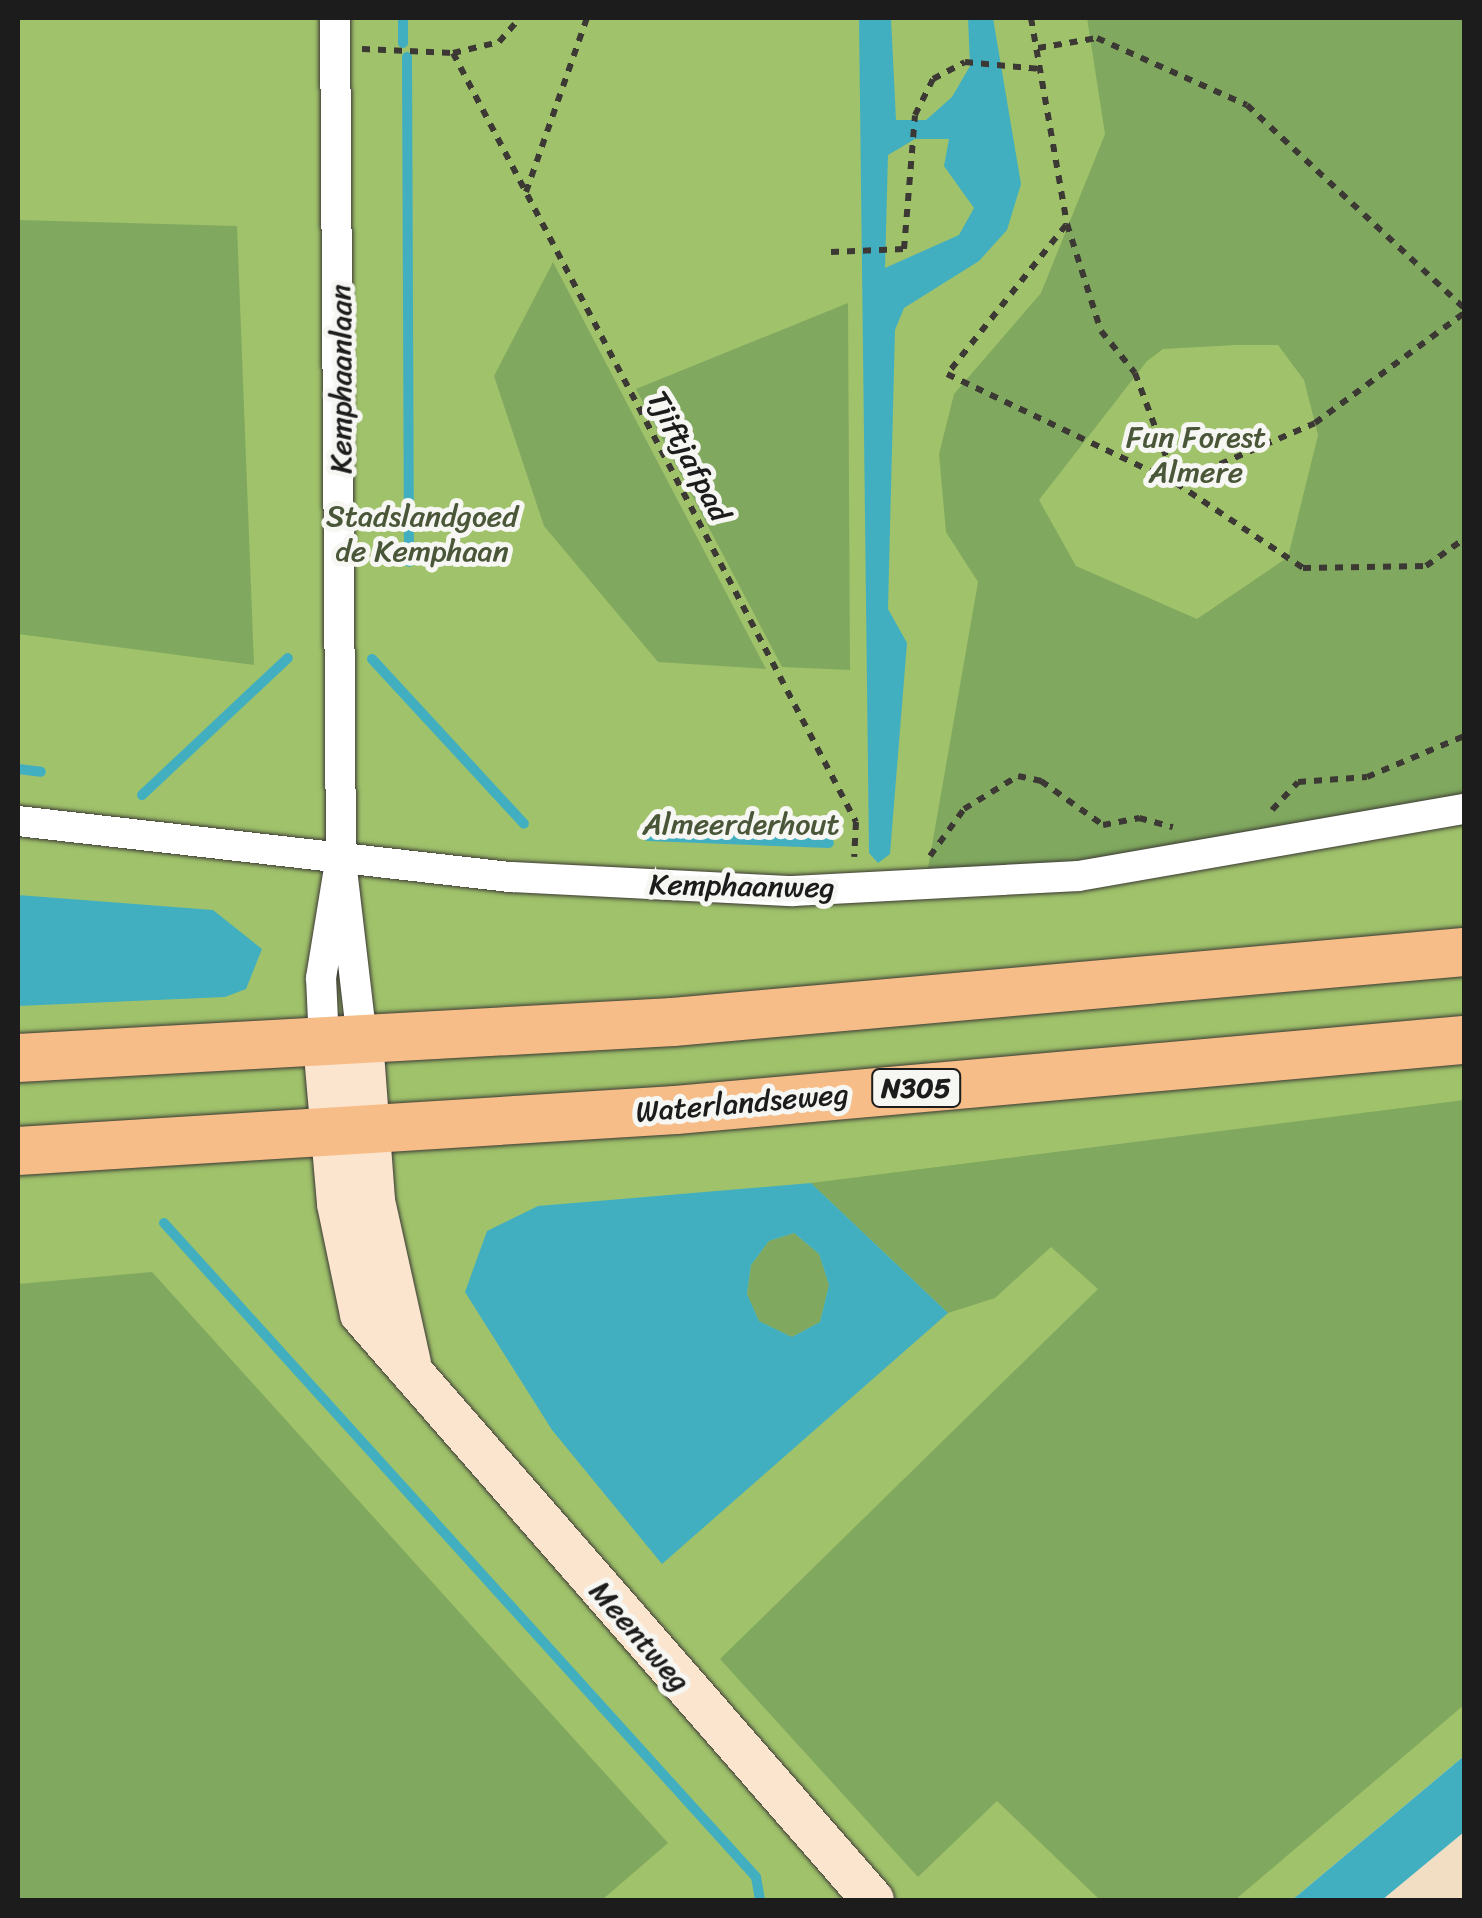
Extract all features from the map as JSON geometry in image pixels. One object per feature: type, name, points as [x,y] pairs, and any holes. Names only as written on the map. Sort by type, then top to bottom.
[{"type":"main road","points":[[18,1058],[343,1042],[1464,952]]},
{"type":"main road","name":"Waterlandseweg","points":[[18,1151],[348,1131],[1464,1040]]},
{"type":"street","name":"Kemphaanlaan","points":[[335,33],[341,861],[326,916],[343,1042],[348,1131]]},
{"type":"street","name":"Kemphaanweg","points":[[18,821],[341,861],[549,879],[853,888],[1078,876],[1464,809]]},
{"type":"street","name":"Meentweg","points":[[348,1131],[411,1369],[873,1900]]},
{"type":"path","points":[[335,33],[453,53],[499,42],[520,18]]},
{"type":"path","points":[[526,193],[587,18]]},
{"type":"path","points":[[1030,18],[1067,224],[1100,331],[1136,373],[1176,483]]},
{"type":"path","points":[[1038,48],[1097,38],[1247,105],[1464,310],[1314,423],[1176,483]]},
{"type":"path","name":"Tjiftjafpad","points":[[453,53],[856,822],[853,888]]},
{"type":"path","points":[[831,252],[857,256],[904,248],[917,147],[914,116],[933,79],[965,62],[1041,69]]},
{"type":"path","points":[[1067,224],[947,374],[1176,483],[1303,568],[1426,566],[1464,540]]},
{"type":"path","points":[[1264,815],[1298,782],[1367,776],[1464,736]]},
{"type":"path","points":[[910,885],[964,810],[1018,776],[1041,781],[1102,825],[1140,818],[1182,830]]},
{"type":"green space","name":"Almeerderhout","points":[[18,18],[1464,18],[1464,1756],[1292,1900],[18,1900]]},
{"type":"green space","name":"Fun Forest Almere","points":[[1087,18],[1464,18],[1464,795],[1123,856],[927,874],[978,582],[946,532],[939,454],[954,394],[1041,293],[1105,134]],"holes":[[[1278,345],[1304,380],[1318,435],[1288,557],[1197,619],[1076,566],[1039,500],[1147,361],[1163,349]]]},
{"type":"green space","points":[[18,220],[237,226],[254,665],[18,634]]},
{"type":"green space","points":[[553,262],[766,669],[658,662],[544,526],[494,376]]},
{"type":"green space","points":[[848,303],[850,670],[782,667],[636,389]]},
{"type":"green space","points":[[1464,1100],[1464,1705],[1235,1900],[1100,1900],[997,1801],[918,1877],[720,1659],[1098,1289],[1051,1247],[995,1298],[948,1313],[811,1183]]},
{"type":"green space","points":[[794,1233],[819,1254],[829,1285],[820,1322],[792,1337],[759,1321],[747,1295],[751,1265],[769,1241]]},
{"type":"green space","points":[[152,1272],[668,1843],[602,1900],[18,1900],[18,1284]]},
{"type":"water","points":[[859,18],[891,18],[896,120],[926,120],[952,97],[970,66],[968,18],[993,18],[1021,184],[1007,230],[979,261],[904,308],[895,330],[888,609],[907,643],[890,854],[878,863],[869,853]],"holes":[[[915,139],[949,139],[944,166],[974,208],[959,235],[885,268],[888,155]]]},
{"type":"water","points":[[18,895],[213,910],[262,949],[246,989],[225,997],[18,1006]]},
{"type":"water","points":[[811,1183],[948,1313],[662,1564],[552,1430],[465,1292],[487,1231],[538,1206]],"holes":[[[794,1233],[819,1254],[829,1285],[820,1322],[792,1337],[759,1321],[747,1294],[751,1265],[769,1241]]]},
{"type":"water","points":[[1464,1756],[1464,1832],[1382,1900],[1292,1900]]},
{"type":"waterway","points":[[403,18],[403,43]]},
{"type":"waterway","points":[[407,57],[409,562]]},
{"type":"waterway","points":[[142,795],[288,658]]},
{"type":"waterway","points":[[372,659],[524,824]]},
{"type":"waterway","points":[[18,769],[41,772]]},
{"type":"waterway","points":[[648,836],[829,843]]},
{"type":"waterway","points":[[164,1223],[756,1877],[760,1900]]},
{"type":"park label","name":"Stadslandgoed de Kemphaan","points":[[422,533]]}]
